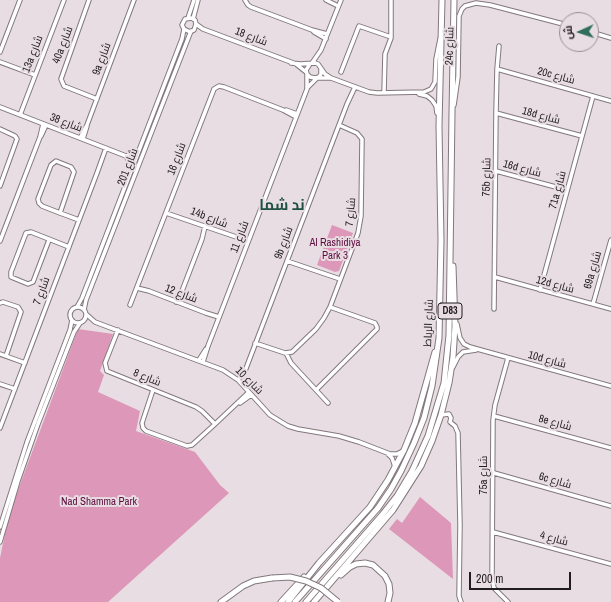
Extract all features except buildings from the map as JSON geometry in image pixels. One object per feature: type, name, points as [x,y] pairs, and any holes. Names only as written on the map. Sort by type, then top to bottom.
[{"type":"highway","name":"شارع الرباط","points":[[295,602],[378,508],[391,489],[414,443],[428,402],[435,370],[439,338],[439,126],[442,0]]},
{"type":"highway","name":"شارع الرباط","points":[[306,602],[391,504],[412,471],[435,417],[444,383],[449,335],[454,0]]},
{"type":"highway","points":[[314,602],[382,524],[405,492],[432,441],[451,372],[454,341],[455,310],[450,240]]},
{"type":"highway","points":[[288,602],[318,565],[370,507],[395,468],[404,450],[418,414],[439,338]]},
{"type":"highway","points":[[325,589],[350,567],[356,564],[373,565],[385,576],[390,593],[388,602]]},
{"type":"highway","points":[[281,602],[308,572],[318,565]]},
{"type":"highway","points":[[221,602],[243,586],[254,581],[290,577],[306,581],[321,588],[342,602]]},
{"type":"highway","points":[[333,597],[338,602]]},
{"type":"street","points":[[0,52],[20,0]]},
{"type":"street","name":"13a شارع","points":[[20,115],[64,0]]},
{"type":"street","name":"40a شارع","points":[[89,0],[61,79],[64,86],[97,99]]},
{"type":"street","name":"9a شارع","points":[[82,138],[134,0]]},
{"type":"street","points":[[194,0],[188,18],[182,25],[188,32],[193,30],[196,24],[193,19],[198,0]]},
{"type":"street","points":[[245,0],[249,6],[312,30],[327,34]]},
{"type":"street","points":[[326,0],[339,3]]},
{"type":"street","points":[[330,0],[339,3]]},
{"type":"street","points":[[384,93],[385,54],[391,37],[392,0]]},
{"type":"street","name":"24c شارع","points":[[477,0],[490,5]]},
{"type":"street","points":[[334,79],[312,78],[307,73],[308,66],[312,63],[321,50],[339,3]]},
{"type":"street","name":"24c شارع","points":[[452,113],[458,84],[460,13],[464,7],[470,3],[490,5],[559,23]]},
{"type":"street","points":[[188,18],[193,19]]},
{"type":"street","name":"شارع 18","points":[[196,24],[203,29],[299,66],[307,73]]},
{"type":"street","points":[[341,72],[359,26],[391,37]]},
{"type":"street","name":"شارع 201","points":[[77,307],[82,298],[182,39],[184,29]]},
{"type":"street","name":"شارع 18","points":[[193,30],[203,29]]},
{"type":"street","name":"شارع 201","points":[[85,312],[86,300],[193,30]]},
{"type":"street","points":[[312,30],[326,39]]},
{"type":"street","points":[[312,63],[315,63],[321,67],[325,74],[334,79],[369,92],[414,93],[426,91],[434,85],[436,80],[437,53],[442,32]]},
{"type":"street","points":[[599,34],[611,38]]},
{"type":"street","name":"75b شارع","points":[[494,309],[496,113],[499,46]]},
{"type":"street","points":[[317,78],[321,74],[321,50]]},
{"type":"street","points":[[0,62],[35,75]]},
{"type":"street","name":"شارع 18","points":[[292,63],[312,63]]},
{"type":"street","name":"20c شارع","points":[[497,69],[611,101]]},
{"type":"street","name":"شارع 11","points":[[201,361],[219,319],[307,89],[307,73]]},
{"type":"street","name":"شارع 11","points":[[307,89],[317,78]]},
{"type":"street","name":"شارع 16","points":[[130,305],[215,88],[222,86],[297,115]]},
{"type":"street","name":"9b شارع","points":[[236,379],[246,367],[354,87]]},
{"type":"street","points":[[414,93],[427,96],[434,103],[437,109],[439,126]]},
{"type":"street","name":"71a شارع","points":[[540,290],[593,96]]},
{"type":"street","name":"شارع 38","points":[[0,107],[126,156]]},
{"type":"street","name":"18d شارع","points":[[496,113],[582,136]]},
{"type":"street","points":[[0,241],[45,124]]},
{"type":"street","name":"شارع 7","points":[[288,353],[316,329],[324,318],[330,307],[358,233],[361,219],[362,141],[358,134],[339,126]]},
{"type":"street","points":[[0,129],[15,136],[17,141],[0,186]]},
{"type":"street","name":"شارع 7","points":[[0,428],[107,148]]},
{"type":"street","points":[[132,166],[126,156],[137,154]]},
{"type":"street","points":[[60,213],[74,172],[71,167],[56,161],[51,165],[38,201],[42,206],[60,213],[79,220]]},
{"type":"street","name":"16d شارع","points":[[496,171],[567,190]]},
{"type":"street","name":"14b شارع","points":[[166,211],[248,243]]},
{"type":"street","points":[[177,302],[207,227]]},
{"type":"street","points":[[49,240],[33,282],[28,284],[11,277],[10,272],[26,234],[31,232],[69,247]]},
{"type":"street","name":"69a شارع","points":[[593,304],[611,240]]},
{"type":"street","points":[[287,259],[340,280]]},
{"type":"street","name":"12d شارع","points":[[495,277],[611,309]]},
{"type":"street","name":"شارع 12","points":[[137,287],[219,319]]},
{"type":"street","points":[[0,303],[4,302],[18,307],[21,312],[6,356]]},
{"type":"street","points":[[0,527],[27,442],[70,330],[72,320],[71,313],[73,309],[80,307],[85,312],[85,319],[80,322],[74,332],[38,424],[18,481],[0,542]]},
{"type":"street","points":[[316,390],[377,329],[375,323],[330,307]]},
{"type":"street","name":"10d شارع","points":[[455,310],[459,335],[462,341],[467,345],[479,350],[611,386]]},
{"type":"street","name":"شارع 10","points":[[85,312],[95,322]]},
{"type":"street","points":[[72,320],[75,322],[80,322]]},
{"type":"street","name":"شارع 10","points":[[80,322],[95,322],[223,370],[236,379],[270,415],[288,426],[339,436],[360,442],[387,453]]},
{"type":"street","name":"شارع 8","points":[[116,330],[105,363],[107,371],[196,407],[208,417],[214,425]]},
{"type":"street","points":[[255,342],[288,353],[290,363],[328,403]]},
{"type":"street","name":"10d شارع","points":[[451,372],[460,355],[469,350],[479,350]]},
{"type":"street","points":[[0,354],[25,363]]},
{"type":"street","name":"75a شارع","points":[[508,358],[495,405],[494,416],[492,578],[493,586],[508,602]]},
{"type":"street","points":[[0,384],[14,389]]},
{"type":"street","points":[[154,390],[142,423],[143,428],[146,431],[184,446],[192,444],[250,394]]},
{"type":"street","points":[[440,415],[449,414],[451,418],[450,422],[455,426],[458,433],[460,525],[459,592],[461,602]]},
{"type":"street","name":"8e شارع","points":[[494,416],[611,448]]},
{"type":"street","points":[[387,453],[398,454],[404,450]]},
{"type":"street","points":[[387,453],[392,458],[395,468]]},
{"type":"street","name":"6c شارع","points":[[494,474],[611,506]]},
{"type":"street","name":"شارع 4","points":[[493,532],[611,564]]},
{"type":"green space","name":"Al Rashidiya Park 3","points":[[332,225],[353,233],[339,271],[335,272],[317,265]]},
{"type":"green space","name":"Nad Shamma Park","points":[[78,329],[113,334],[100,371],[104,375],[98,392],[140,411],[136,431],[195,452],[220,485],[229,493],[108,602],[0,602],[0,558],[9,514]]},
{"type":"green space","points":[[420,497],[451,523],[453,579],[389,529],[397,519],[402,523]]},
{"type":"district","name":"ند شما","points":[[282,206]]}]
